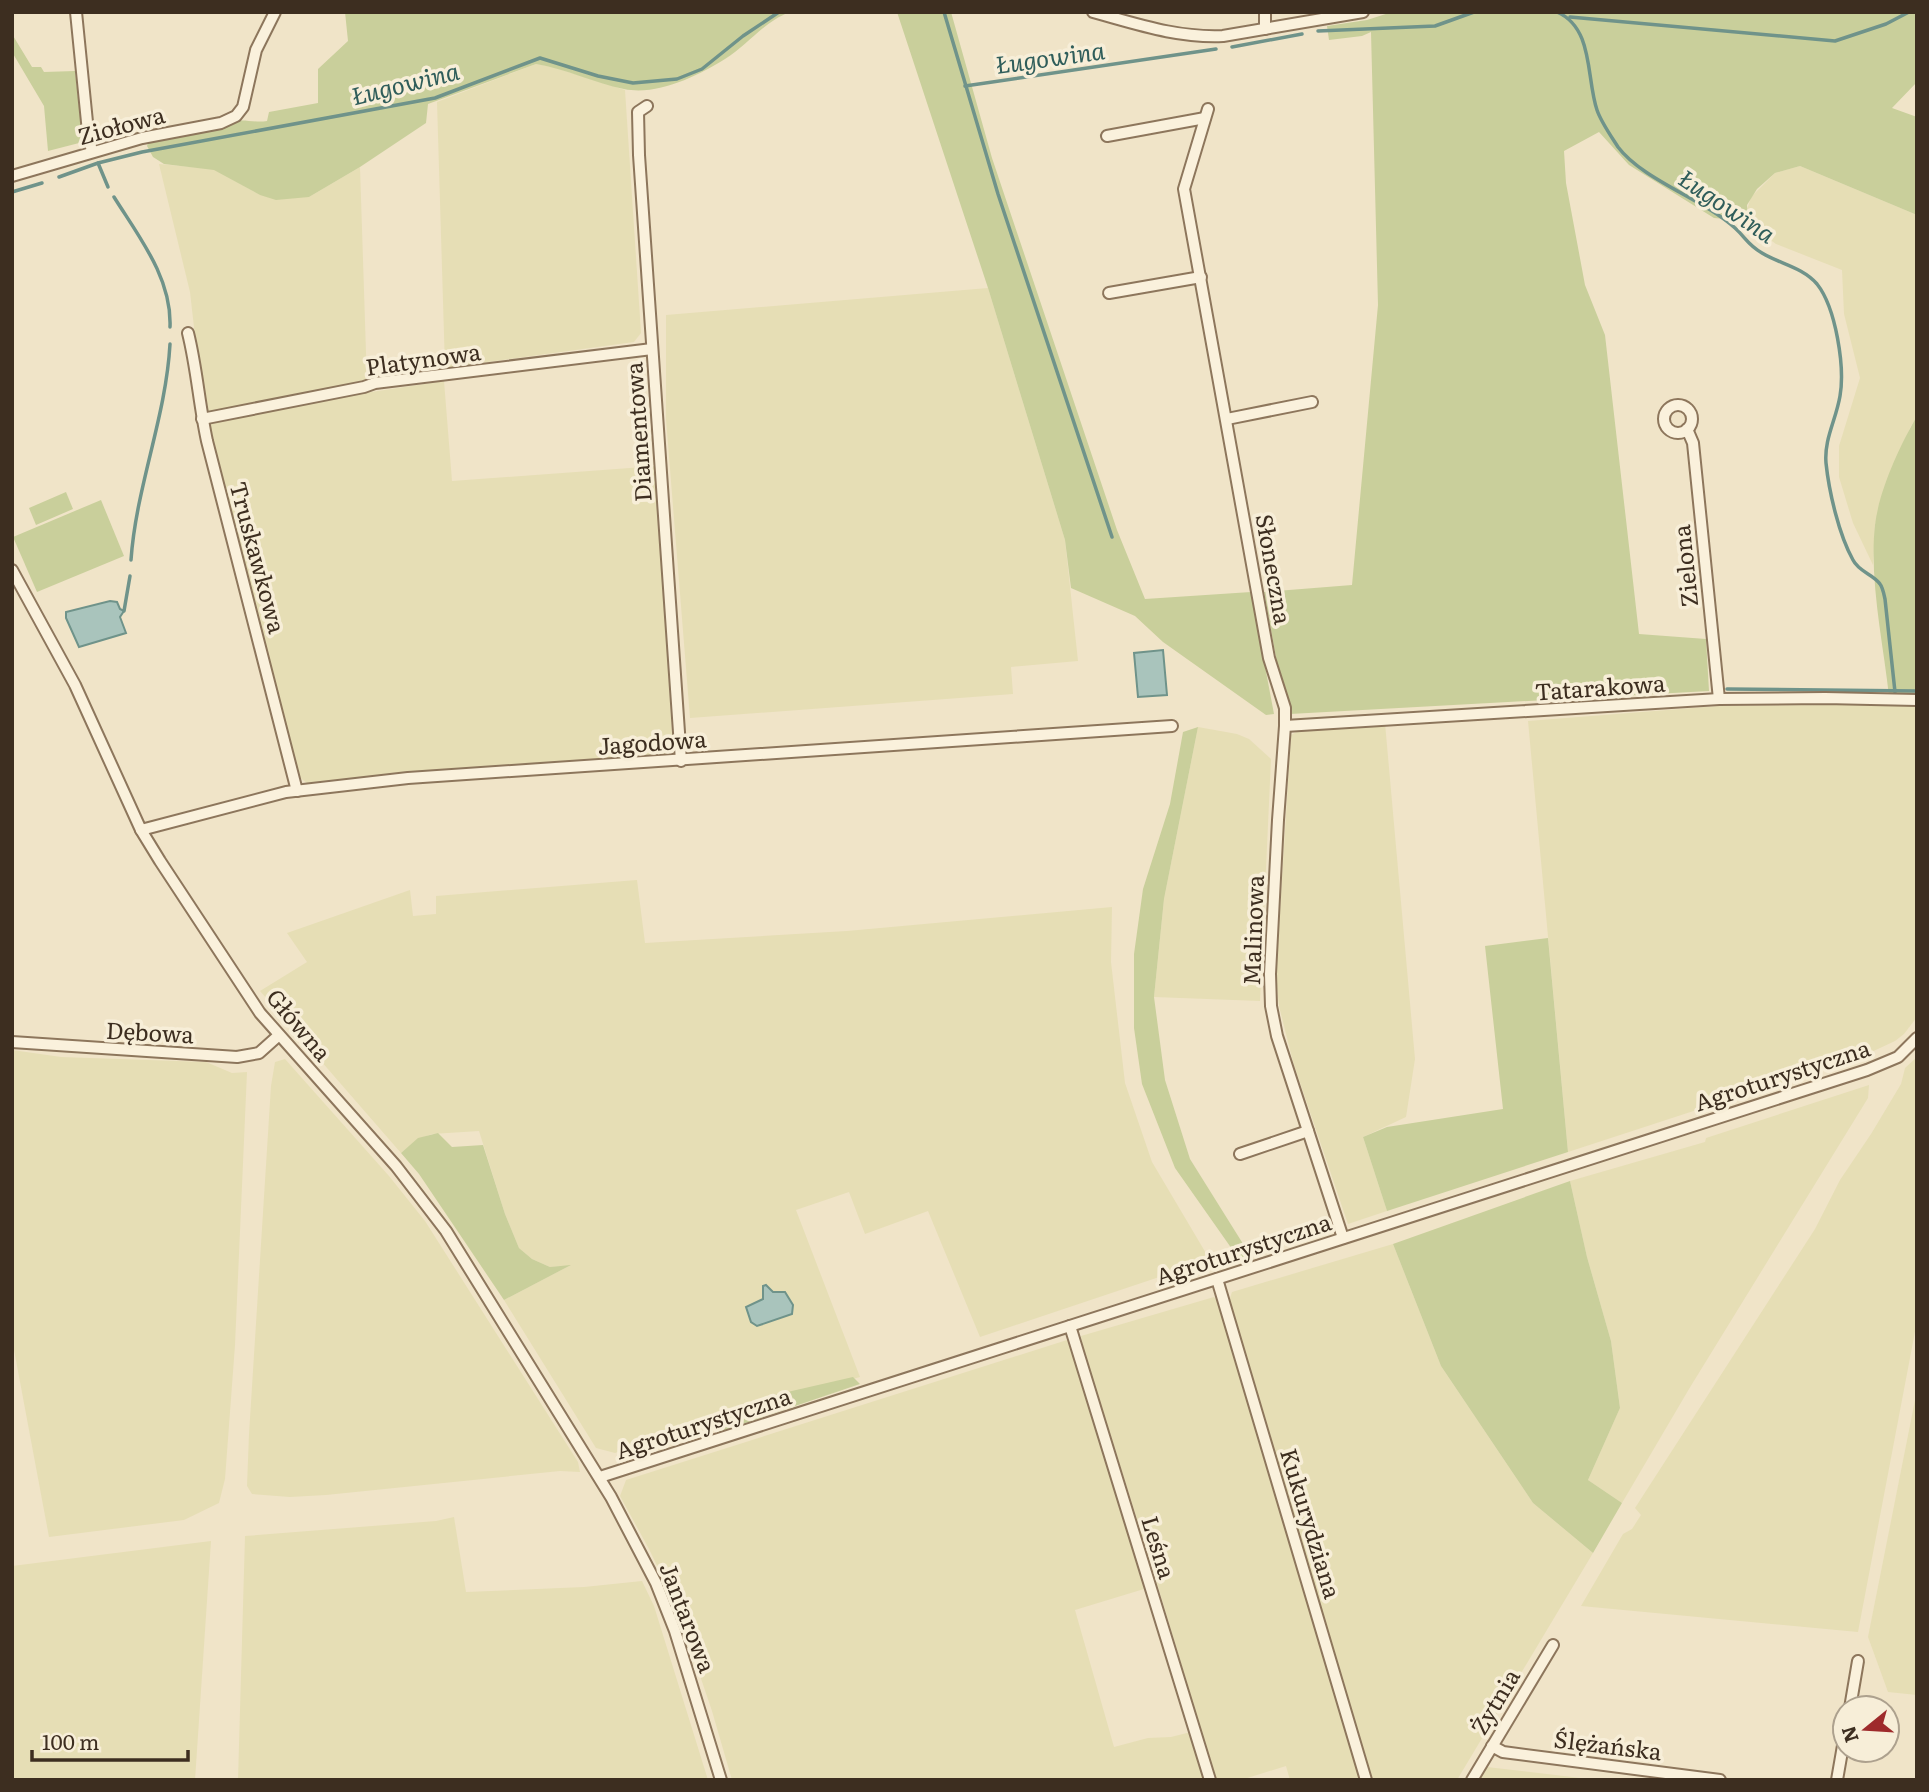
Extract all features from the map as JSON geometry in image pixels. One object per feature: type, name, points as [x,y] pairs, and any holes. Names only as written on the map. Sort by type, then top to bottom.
[{"type":"street","points":[[85,12],[76,13],[92,152]]},
{"type":"street","name":"Ziołowa","points":[[12,176],[162,133],[221,122],[240,113],[246,98],[256,50],[275,12]]},
{"type":"street","points":[[1093,12],[1125,17],[1154,30],[1203,37],[1363,12]]},
{"type":"street","points":[[1265,12],[1265,29]]},
{"type":"street","name":"Diamentowa","points":[[647,106],[638,112],[681,761]]},
{"type":"street","name":"Słoneczna","points":[[1107,136],[1206,114],[1184,189],[1269,658],[1285,708],[1285,726]]},
{"type":"street","points":[[1109,293],[1201,277]]},
{"type":"street","name":"Truskawkowa","points":[[188,333],[197,367],[202,419],[297,791]]},
{"type":"street","name":"Platynowa","points":[[202,419],[375,383],[652,349]]},
{"type":"street","points":[[1227,419],[1312,402]]},
{"type":"street","name":"Zielona","points":[[1687,429],[1693,443],[1719,699]]},
{"type":"street","name":"Główna","points":[[13,571],[75,685],[141,830],[260,1013],[418,1192],[446,1231],[600,1477]]},
{"type":"street","name":"Tatarakowa","points":[[1285,726],[1719,699],[1917,700]]},
{"type":"street","name":"Jagodowa","points":[[141,830],[297,791],[408,778],[1172,726]]},
{"type":"street","name":"Malinowa","points":[[1285,726],[1276,843],[1270,992],[1277,1037],[1343,1238]]},
{"type":"street","name":"Dębowa","points":[[12,1042],[237,1057],[259,1053],[278,1036]]},
{"type":"street","name":"Agroturystyczna","points":[[600,1477],[1867,1070],[1898,1057],[1917,1038]]},
{"type":"street","points":[[1240,1154],[1308,1131]]},
{"type":"street","name":"Kukurydziana","points":[[1217,1279],[1366,1780]]},
{"type":"street","name":"Leśna","points":[[1070,1326],[1210,1780]]},
{"type":"street","name":"Jantarowa","points":[[600,1477],[647,1565],[666,1609],[721,1780]]},
{"type":"street","name":"Żytnia","points":[[1472,1780],[1553,1645]]},
{"type":"street","points":[[1852,1694],[1858,1661]]},
{"type":"street","name":"Ślężańska","points":[[1492,1746],[1503,1752],[1720,1780]]},
{"type":"shaded area","points":[[536,64],[625,90],[641,333],[634,342],[445,368],[437,102]]},
{"type":"shaded area","points":[[159,164],[214,169],[260,195],[309,197],[360,167],[367,383],[281,397],[204,415],[190,292]]},
{"type":"shaded area","points":[[1800,166],[1917,215],[1917,416],[1910,428],[1875,524],[1873,565],[1853,523],[1839,477],[1839,446],[1860,378],[1844,314],[1842,270],[1776,244],[1753,227],[1746,213],[1751,197],[1775,173]]},
{"type":"shaded area","points":[[988,288],[1065,540],[1078,661],[1011,667],[1013,694],[690,718],[666,419],[666,315]]},
{"type":"shaded area","points":[[444,381],[452,481],[657,466],[673,753],[307,783],[299,777],[209,424],[312,401]]},
{"type":"shaded area","points":[[1917,704],[1917,1017],[1904,1034],[1865,1055],[1568,1152],[1528,721],[1718,706]]},
{"type":"shaded area","points":[[1385,723],[1415,1059],[1406,1117],[1363,1137],[1387,1211],[1348,1224],[1293,1062],[1279,1006],[1276,975],[1291,735],[1300,730]]},
{"type":"shaded area","points":[[1198,727],[1237,734],[1249,739],[1271,759],[1260,1001],[1154,997],[1164,899]]},
{"type":"shaded area","points":[[637,880],[645,943],[847,931],[1112,907],[1111,962],[1125,1083],[1152,1162],[1210,1260],[980,1337],[928,1211],[865,1234],[849,1192],[796,1210],[860,1377],[697,1422],[615,1453],[596,1448],[504,1300],[569,1266],[550,1267],[532,1259],[519,1248],[505,1214],[479,1131],[432,1134],[418,1139],[401,1153],[260,991],[307,962],[287,933],[410,890],[413,916],[436,914],[436,896]]},
{"type":"shaded area","points":[[12,1050],[61,1057],[206,1062],[232,1073],[247,1072],[235,1345],[225,1479],[219,1503],[184,1520],[49,1537],[12,1339]]},
{"type":"shaded area","points":[[1917,1057],[1917,1321],[1858,1632],[1581,1606],[1623,1534],[1632,1529],[1641,1515],[1635,1508],[1815,1229],[1840,1180],[1901,1084],[1905,1068]]},
{"type":"shaded area","points":[[285,1059],[389,1176],[425,1221],[578,1462],[580,1472],[560,1471],[326,1495],[290,1497],[252,1494],[247,1486],[249,1434],[271,1086],[275,1062]]},
{"type":"shaded area","points":[[1869,1085],[1868,1098],[1622,1503],[1588,1480],[1620,1408],[1611,1341],[1587,1257],[1570,1181],[1705,1142],[1706,1138]]},
{"type":"shaded area","points":[[1393,1244],[1441,1366],[1533,1503],[1593,1553],[1457,1780],[1372,1780],[1229,1301],[1232,1292]]},
{"type":"shaded area","points":[[1214,1297],[1218,1302],[1361,1780],[1290,1780],[1286,1766],[1241,1780],[1216,1780],[1083,1349],[1081,1336]]},
{"type":"shaded area","points":[[1067,1340],[1080,1374],[1144,1589],[1075,1610],[1114,1747],[1148,1738],[1171,1737],[1191,1732],[1206,1780],[732,1780],[676,1605],[620,1496],[626,1480]]},
{"type":"shaded area","points":[[1917,1390],[1917,1695],[1888,1692],[1868,1637]]},
{"type":"shaded area","points":[[454,1517],[466,1592],[584,1587],[642,1581],[654,1606],[708,1780],[238,1780],[245,1536],[436,1521]]},
{"type":"shaded area","points":[[211,1541],[195,1780],[12,1780],[12,1566]]},
{"type":"shaded area","points":[[1487,1767],[1597,1780],[1479,1780]]},
{"type":"green space","points":[[345,12],[790,12],[780,16],[714,65],[690,78],[663,87],[650,90],[624,89],[536,64],[428,104],[426,123],[309,197],[276,200],[260,195],[214,170],[164,164],[153,157],[147,146],[149,141],[234,121],[267,121],[269,112],[318,103],[318,69],[348,41]]},
{"type":"green space","points":[[897,12],[951,12],[992,158],[1117,530],[1145,599],[1251,592],[1274,714],[1266,715],[1163,642],[1135,616],[1071,588],[1065,540],[988,288]]},
{"type":"green space","points":[[1392,12],[1917,12],[1917,82],[1892,108],[1917,117],[1917,215],[1800,166],[1775,173],[1757,189],[1747,205],[1748,221],[1714,218],[1629,165],[1599,132],[1564,151],[1566,183],[1585,285],[1605,335],[1639,634],[1706,639],[1709,691],[1290,714],[1280,679],[1264,592],[1352,585],[1378,305],[1371,32],[1362,36],[1329,40],[1327,26],[1367,20]]},
{"type":"green space","points":[[12,34],[32,67],[41,67],[44,72],[75,71],[83,142],[48,151],[44,106],[12,52]]},
{"type":"green space","points":[[1917,416],[1917,696],[1889,696],[1875,589],[1875,525],[1891,469]]},
{"type":"green space","points":[[66,492],[73,509],[36,525],[29,508]]},
{"type":"green space","points":[[101,500],[124,556],[37,592],[13,537]]},
{"type":"green space","points":[[1198,727],[1164,899],[1154,997],[1165,1080],[1190,1159],[1250,1255],[1239,1259],[1175,1168],[1142,1084],[1134,1028],[1134,954],[1143,889],[1170,804],[1183,732]]},
{"type":"green space","points":[[1548,938],[1568,1152],[1387,1211],[1363,1137],[1387,1127],[1503,1109],[1485,946]]},
{"type":"green space","points":[[438,1133],[452,1147],[483,1145],[519,1248],[532,1259],[550,1267],[571,1265],[504,1300],[419,1174],[401,1153],[418,1138]]},
{"type":"green space","points":[[1570,1181],[1587,1257],[1611,1341],[1620,1408],[1588,1480],[1622,1503],[1593,1553],[1533,1503],[1441,1366],[1393,1244]]},
{"type":"green space","points":[[853,1377],[860,1384],[719,1432],[714,1419],[770,1396]]},
{"type":"water","points":[[110,601],[117,602],[124,611],[120,617],[126,633],[79,647],[66,612]]},
{"type":"water","points":[[1163,650],[1167,695],[1138,697],[1134,653]]},
{"type":"water","points":[[766,1285],[773,1292],[785,1292],[793,1305],[792,1314],[757,1326],[751,1322],[746,1307],[763,1299],[763,1286]]},
{"type":"waterway","name":"Ługowina","points":[[59,177],[98,163],[142,152],[435,98],[540,58],[598,76],[633,83],[677,79],[702,69],[743,36],[779,12]]},
{"type":"waterway","points":[[944,12],[998,194],[1112,537]]},
{"type":"waterway","name":"Ługowina","points":[[1318,31],[1435,26],[1474,12]]},
{"type":"waterway","name":"Ługowina","points":[[1557,12],[1569,19],[1583,42],[1599,115],[1618,147],[1629,159],[1642,170],[1722,218],[1757,250],[1811,278],[1824,295],[1838,338],[1841,370],[1840,396],[1826,454],[1830,487],[1839,526],[1853,560],[1883,589],[1895,692]]},
{"type":"waterway","points":[[1570,17],[1835,41],[1886,24],[1909,12]]},
{"type":"waterway","name":"Ługowina","points":[[1232,47],[1302,34]]},
{"type":"waterway","name":"Ługowina","points":[[965,86],[1216,49]]},
{"type":"waterway","points":[[98,163],[108,187]]},
{"type":"waterway","name":"Ługowina","points":[[12,192],[42,183]]},
{"type":"waterway","points":[[114,197],[160,275],[166,292],[170,327]]},
{"type":"waterway","points":[[131,560],[139,506],[163,398],[170,344]]},
{"type":"waterway","points":[[124,611],[130,576]]},
{"type":"waterway","points":[[1727,689],[1917,691]]}]
